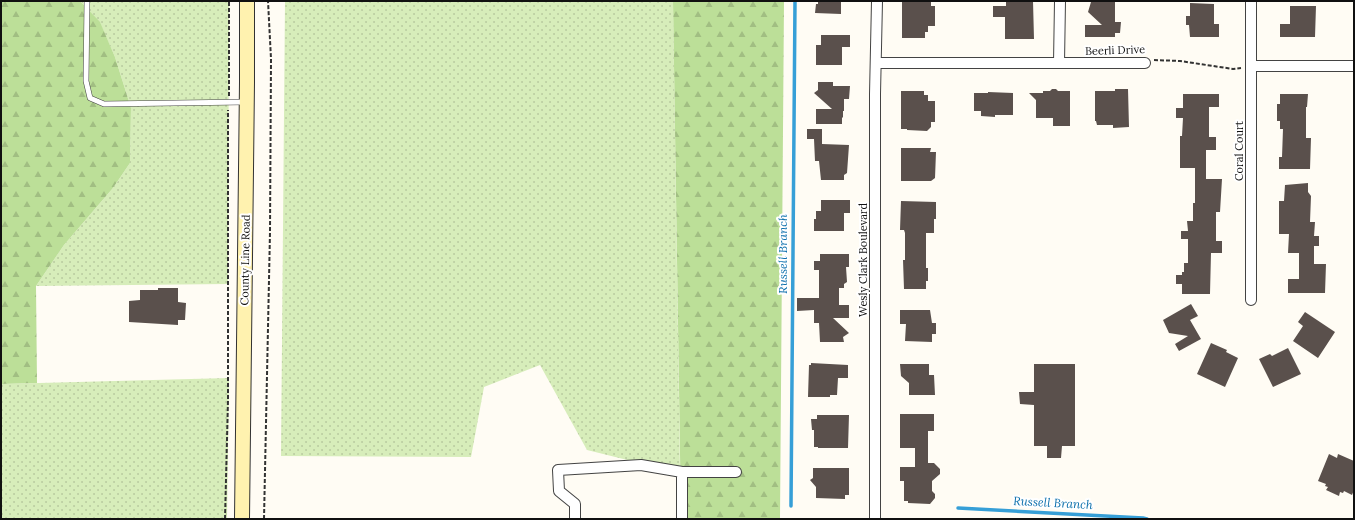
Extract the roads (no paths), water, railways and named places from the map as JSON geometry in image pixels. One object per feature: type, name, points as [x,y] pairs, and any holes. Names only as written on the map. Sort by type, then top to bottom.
[{"type":"main road","name":"County Line Road","points":[[242,519],[247,1]]},
{"type":"street","name":"Wesly Clark Boulevard","points":[[874,519],[875,94],[877,1]]},
{"type":"street","points":[[1059,64],[1060,1]]},
{"type":"street","name":"Coral Court","points":[[1251,1],[1251,300]]},
{"type":"street","name":"Beerli Drive","points":[[876,63],[1145,63]]},
{"type":"street","points":[[1251,66],[1354,66]]},
{"type":"street","points":[[575,519],[575,504],[559,491],[558,470],[641,465],[682,472],[736,472]]},
{"type":"street","points":[[682,472],[682,519]]},
{"type":"lane","points":[[87,1],[86,82],[90,98],[104,104],[246,102]]},
{"type":"waterway","name":"Russell Branch","points":[[791,506],[795,1]]},
{"type":"waterway","name":"Russell Branch","points":[[958,508],[1147,519]]}]
